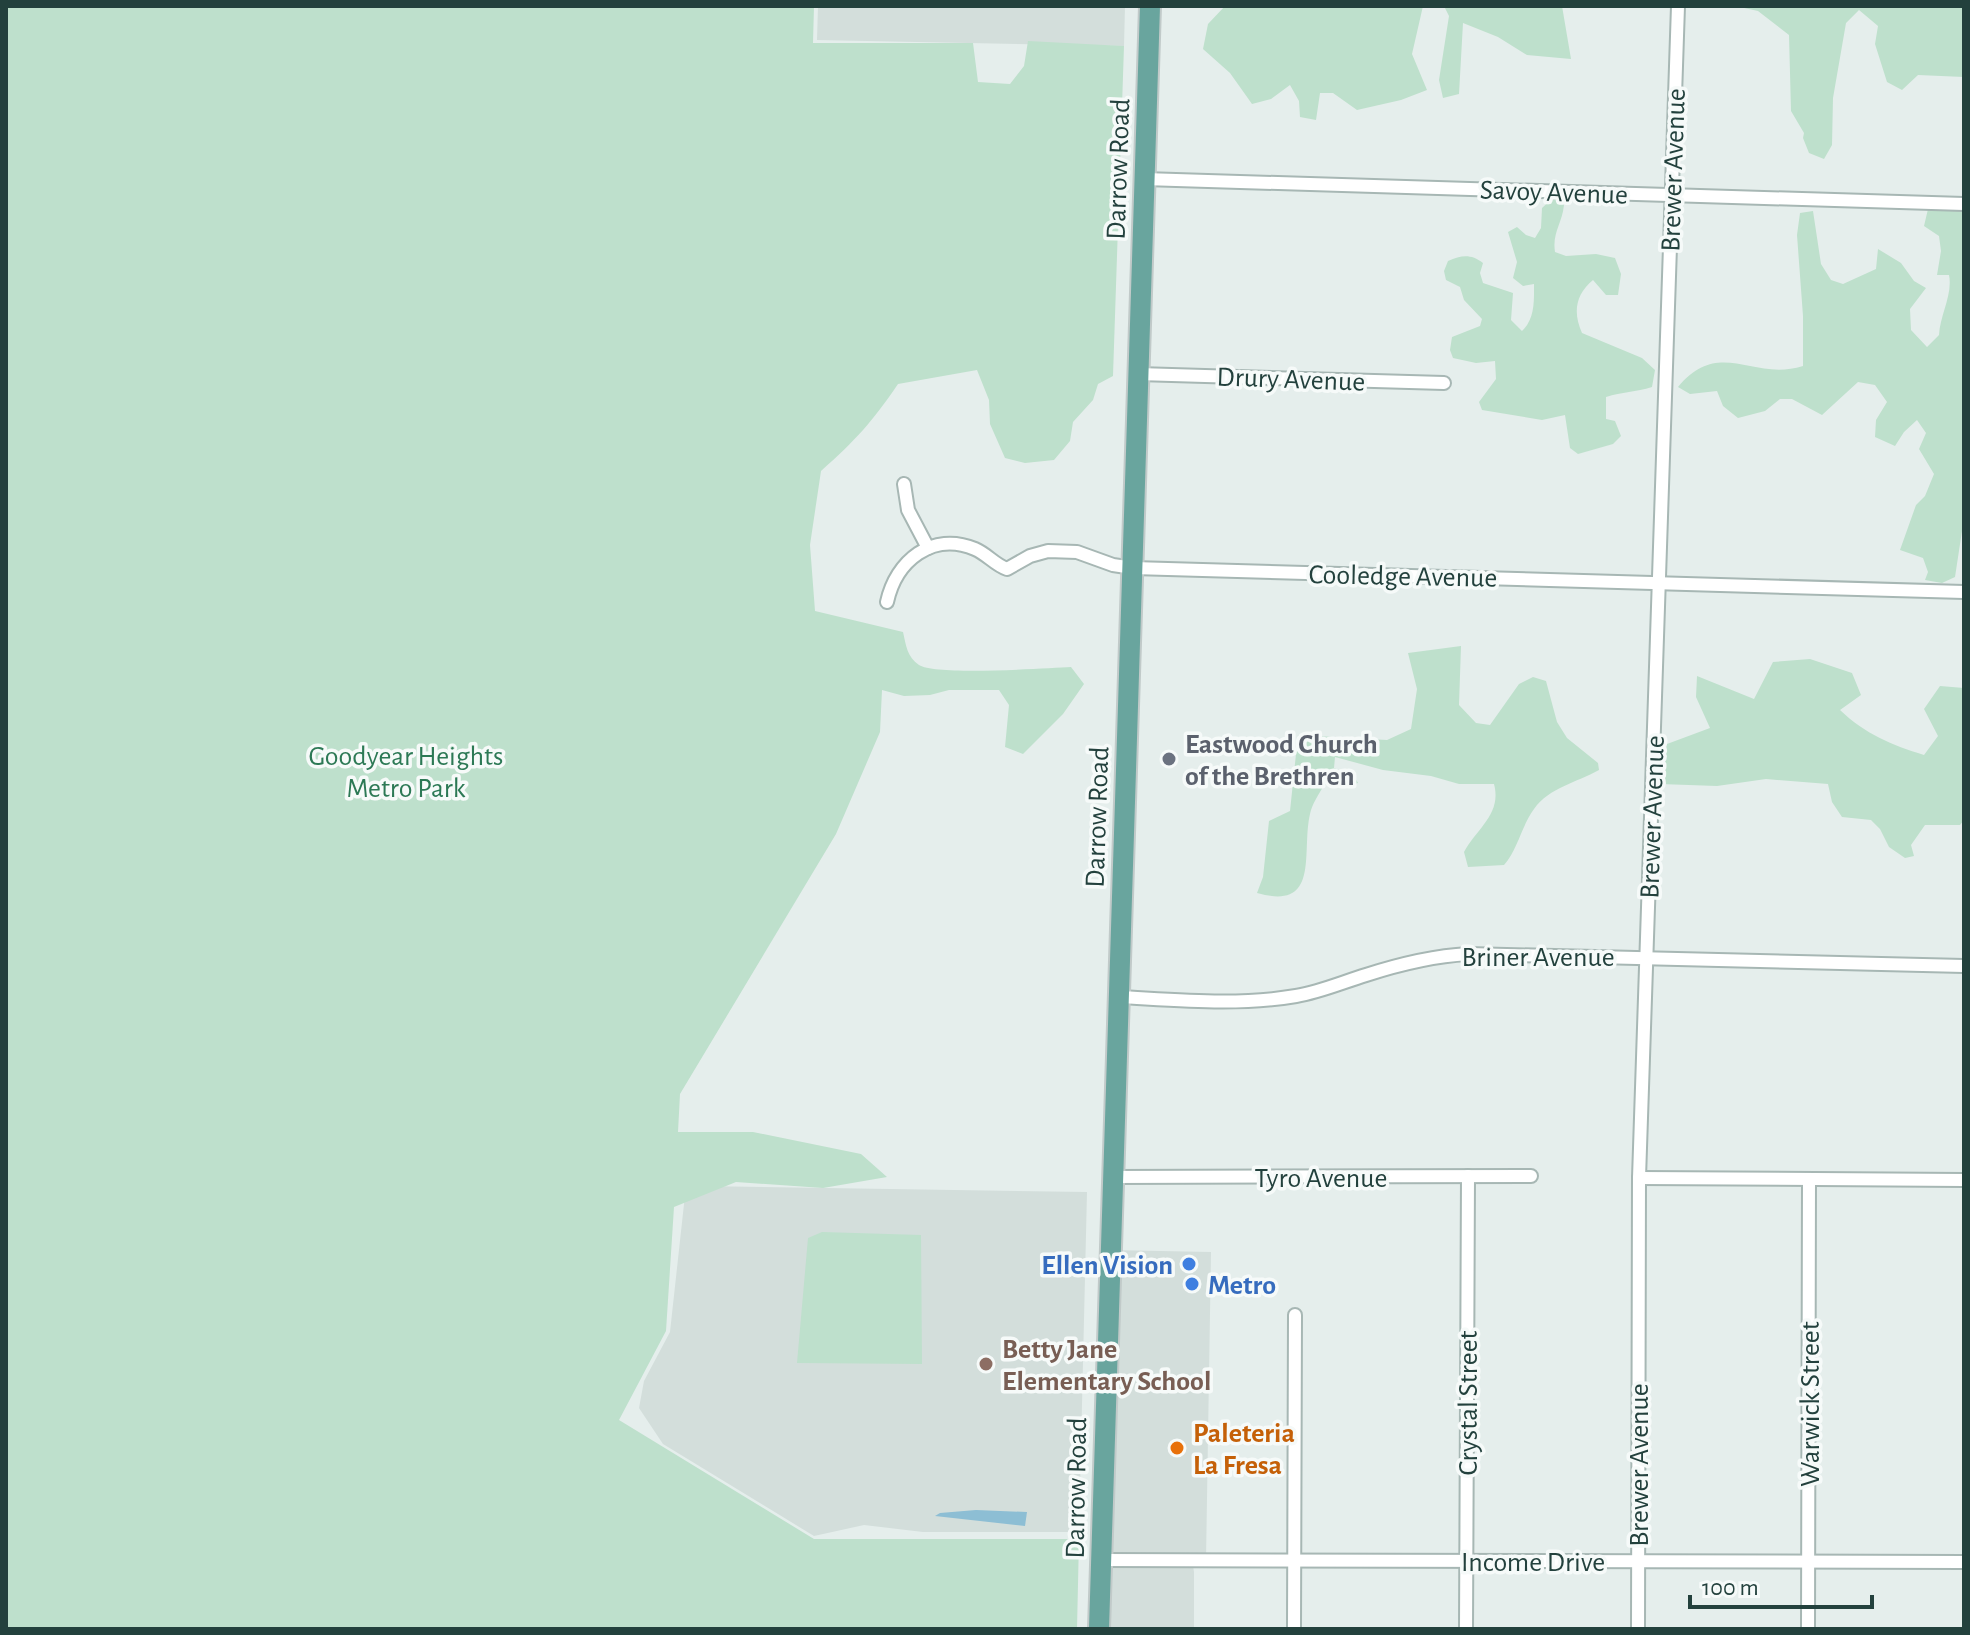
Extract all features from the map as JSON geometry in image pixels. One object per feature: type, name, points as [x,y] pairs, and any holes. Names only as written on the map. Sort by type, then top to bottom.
[{"type":"main road","name":"Darrow Road","points":[[1099,1629],[1150,6]]},
{"type":"street","name":"Brewer Avenue","points":[[1638,1629],[1639,1178],[1678,6]]},
{"type":"street","name":"Savoy Avenue","points":[[1144,179],[1964,204]]},
{"type":"street","name":"Drury Avenue","points":[[1138,374],[1444,383]]},
{"type":"street","points":[[887,602],[896,576],[904,564],[928,548],[908,510],[904,484]]},
{"type":"street","name":"Cooledge Avenue","points":[[928,548],[947,544],[967,546],[979,550],[1007,569],[1030,556],[1048,551],[1077,552],[1133,568],[1964,592]]},
{"type":"street","name":"Briner Avenue","points":[[1119,997],[1260,1001],[1326,989],[1393,967],[1449,955],[1964,966]]},
{"type":"street","name":"Crystal Street","points":[[1466,1629],[1468,1176]]},
{"type":"street","name":"Tyro Avenue","points":[[1112,1177],[1531,1176]]},
{"type":"street","points":[[1639,1178],[1964,1180]]},
{"type":"street","name":"Warwick Street","points":[[1808,1629],[1809,1179]]},
{"type":"street","points":[[1294,1629],[1295,1315]]},
{"type":"street","name":"Income Drive","points":[[1102,1560],[1964,1562]]},
{"type":"shaded area","points":[[818,6],[1125,6],[1124,46],[817,40]]},
{"type":"shaded area","points":[[700,1186],[1087,1192],[1079,1532],[923,1532],[864,1525],[814,1536],[663,1444],[639,1408],[644,1381],[670,1332],[685,1195]]},
{"type":"shaded area","points":[[1110,1250],[1211,1252],[1206,1560],[1192,1560],[1194,1629],[1099,1629]]},
{"type":"green space","name":"Goodyear Heights Metro Park","points":[[6,6],[814,6],[813,43],[973,43],[978,82],[1010,84],[1024,66],[1028,41],[1124,46],[1113,376],[1098,384],[1093,400],[1073,422],[1070,441],[1054,460],[1025,463],[1005,458],[990,424],[989,400],[977,370],[898,384],[863,430],[821,471],[810,545],[815,611],[903,632],[909,654],[919,665],[968,671],[1071,667],[1084,684],[1063,714],[1023,754],[1005,747],[1009,705],[999,690],[949,690],[930,695],[904,696],[882,690],[880,732],[836,834],[680,1094],[678,1132],[753,1132],[861,1154],[887,1177],[823,1188],[736,1182],[674,1207],[666,1331],[619,1420],[814,1539],[1079,1539],[1077,1629],[6,1629]]},
{"type":"green space","points":[[1225,6],[1423,6],[1412,54],[1427,90],[1401,100],[1357,110],[1333,93],[1320,93],[1316,120],[1300,117],[1299,101],[1290,85],[1271,99],[1252,104],[1230,73],[1203,49],[1208,24]]},
{"type":"green space","points":[[1444,6],[1562,6],[1571,59],[1527,55],[1498,37],[1463,23],[1459,94],[1443,98],[1439,80],[1449,16]]},
{"type":"green space","points":[[1735,6],[1964,6],[1964,77],[1918,75],[1902,90],[1887,82],[1875,44],[1878,26],[1859,10],[1846,23],[1833,98],[1832,145],[1824,159],[1809,153],[1804,133],[1791,111],[1789,35],[1758,11]]},
{"type":"green space","points":[[1554,197],[1564,205],[1555,239],[1555,252],[1566,256],[1596,254],[1615,258],[1621,274],[1618,295],[1606,295],[1593,280],[1582,292],[1577,305],[1577,318],[1582,333],[1642,358],[1655,370],[1652,387],[1606,397],[1606,419],[1615,421],[1621,436],[1613,444],[1578,454],[1570,448],[1565,415],[1542,420],[1482,410],[1479,402],[1496,379],[1495,361],[1476,363],[1453,358],[1450,350],[1452,337],[1480,326],[1482,319],[1464,300],[1460,287],[1446,280],[1444,271],[1448,261],[1466,256],[1483,263],[1480,273],[1483,283],[1513,293],[1511,320],[1522,331],[1532,315],[1534,284],[1523,286],[1513,278],[1517,262],[1508,232],[1517,227],[1535,238],[1541,228],[1542,208]]},
{"type":"green space","points":[[1928,209],[1964,209],[1962,531],[1955,577],[1942,583],[1925,580],[1928,572],[1923,558],[1900,550],[1916,505],[1925,496],[1934,474],[1919,449],[1926,433],[1917,420],[1895,446],[1875,437],[1876,420],[1887,402],[1875,385],[1858,382],[1822,415],[1792,399],[1780,399],[1765,411],[1738,418],[1723,406],[1717,391],[1690,394],[1678,387],[1693,372],[1708,365],[1723,363],[1768,369],[1803,366],[1797,235],[1800,213],[1813,211],[1821,264],[1831,280],[1843,284],[1876,269],[1878,249],[1901,263],[1914,281],[1926,288],[1910,309],[1911,330],[1927,347],[1939,335],[1950,282],[1949,275],[1937,275],[1941,251],[1939,236],[1924,226]]},
{"type":"green space","points":[[1461,646],[1459,705],[1476,723],[1490,725],[1519,684],[1533,677],[1546,681],[1557,722],[1567,738],[1598,763],[1599,770],[1556,790],[1540,802],[1504,865],[1468,867],[1464,852],[1495,804],[1494,784],[1459,784],[1431,776],[1383,770],[1335,757],[1334,768],[1354,776],[1358,783],[1343,787],[1324,785],[1318,795],[1310,814],[1306,861],[1300,886],[1291,894],[1277,896],[1257,893],[1263,877],[1269,821],[1290,811],[1298,735],[1387,740],[1411,729],[1417,689],[1408,653]]},
{"type":"green space","points":[[1810,659],[1852,673],[1861,695],[1840,710],[1849,718],[1879,738],[1924,755],[1938,736],[1924,709],[1940,686],[1964,688],[1964,820],[1960,825],[1925,825],[1911,845],[1914,856],[1905,858],[1889,847],[1880,829],[1871,820],[1842,817],[1832,802],[1828,784],[1766,779],[1717,786],[1660,784],[1667,744],[1710,728],[1696,697],[1697,676],[1754,699],[1773,662]]},
{"type":"green space","points":[[822,1232],[921,1235],[922,1364],[797,1363],[808,1238]]},
{"type":"water","points":[[976,1510],[1027,1512],[1025,1526],[935,1516]]},
{"type":"place","name":"Eastwood Church of the Brethren","points":[[1169,759]]},
{"type":"place","name":"Ellen Vision","points":[[1189,1264]]},
{"type":"place","name":"Metro","points":[[1192,1284]]},
{"type":"place","name":"Betty Jane Elementary School","points":[[986,1364]]},
{"type":"place","name":"Paleteria La Fresa","points":[[1177,1448]]}]
